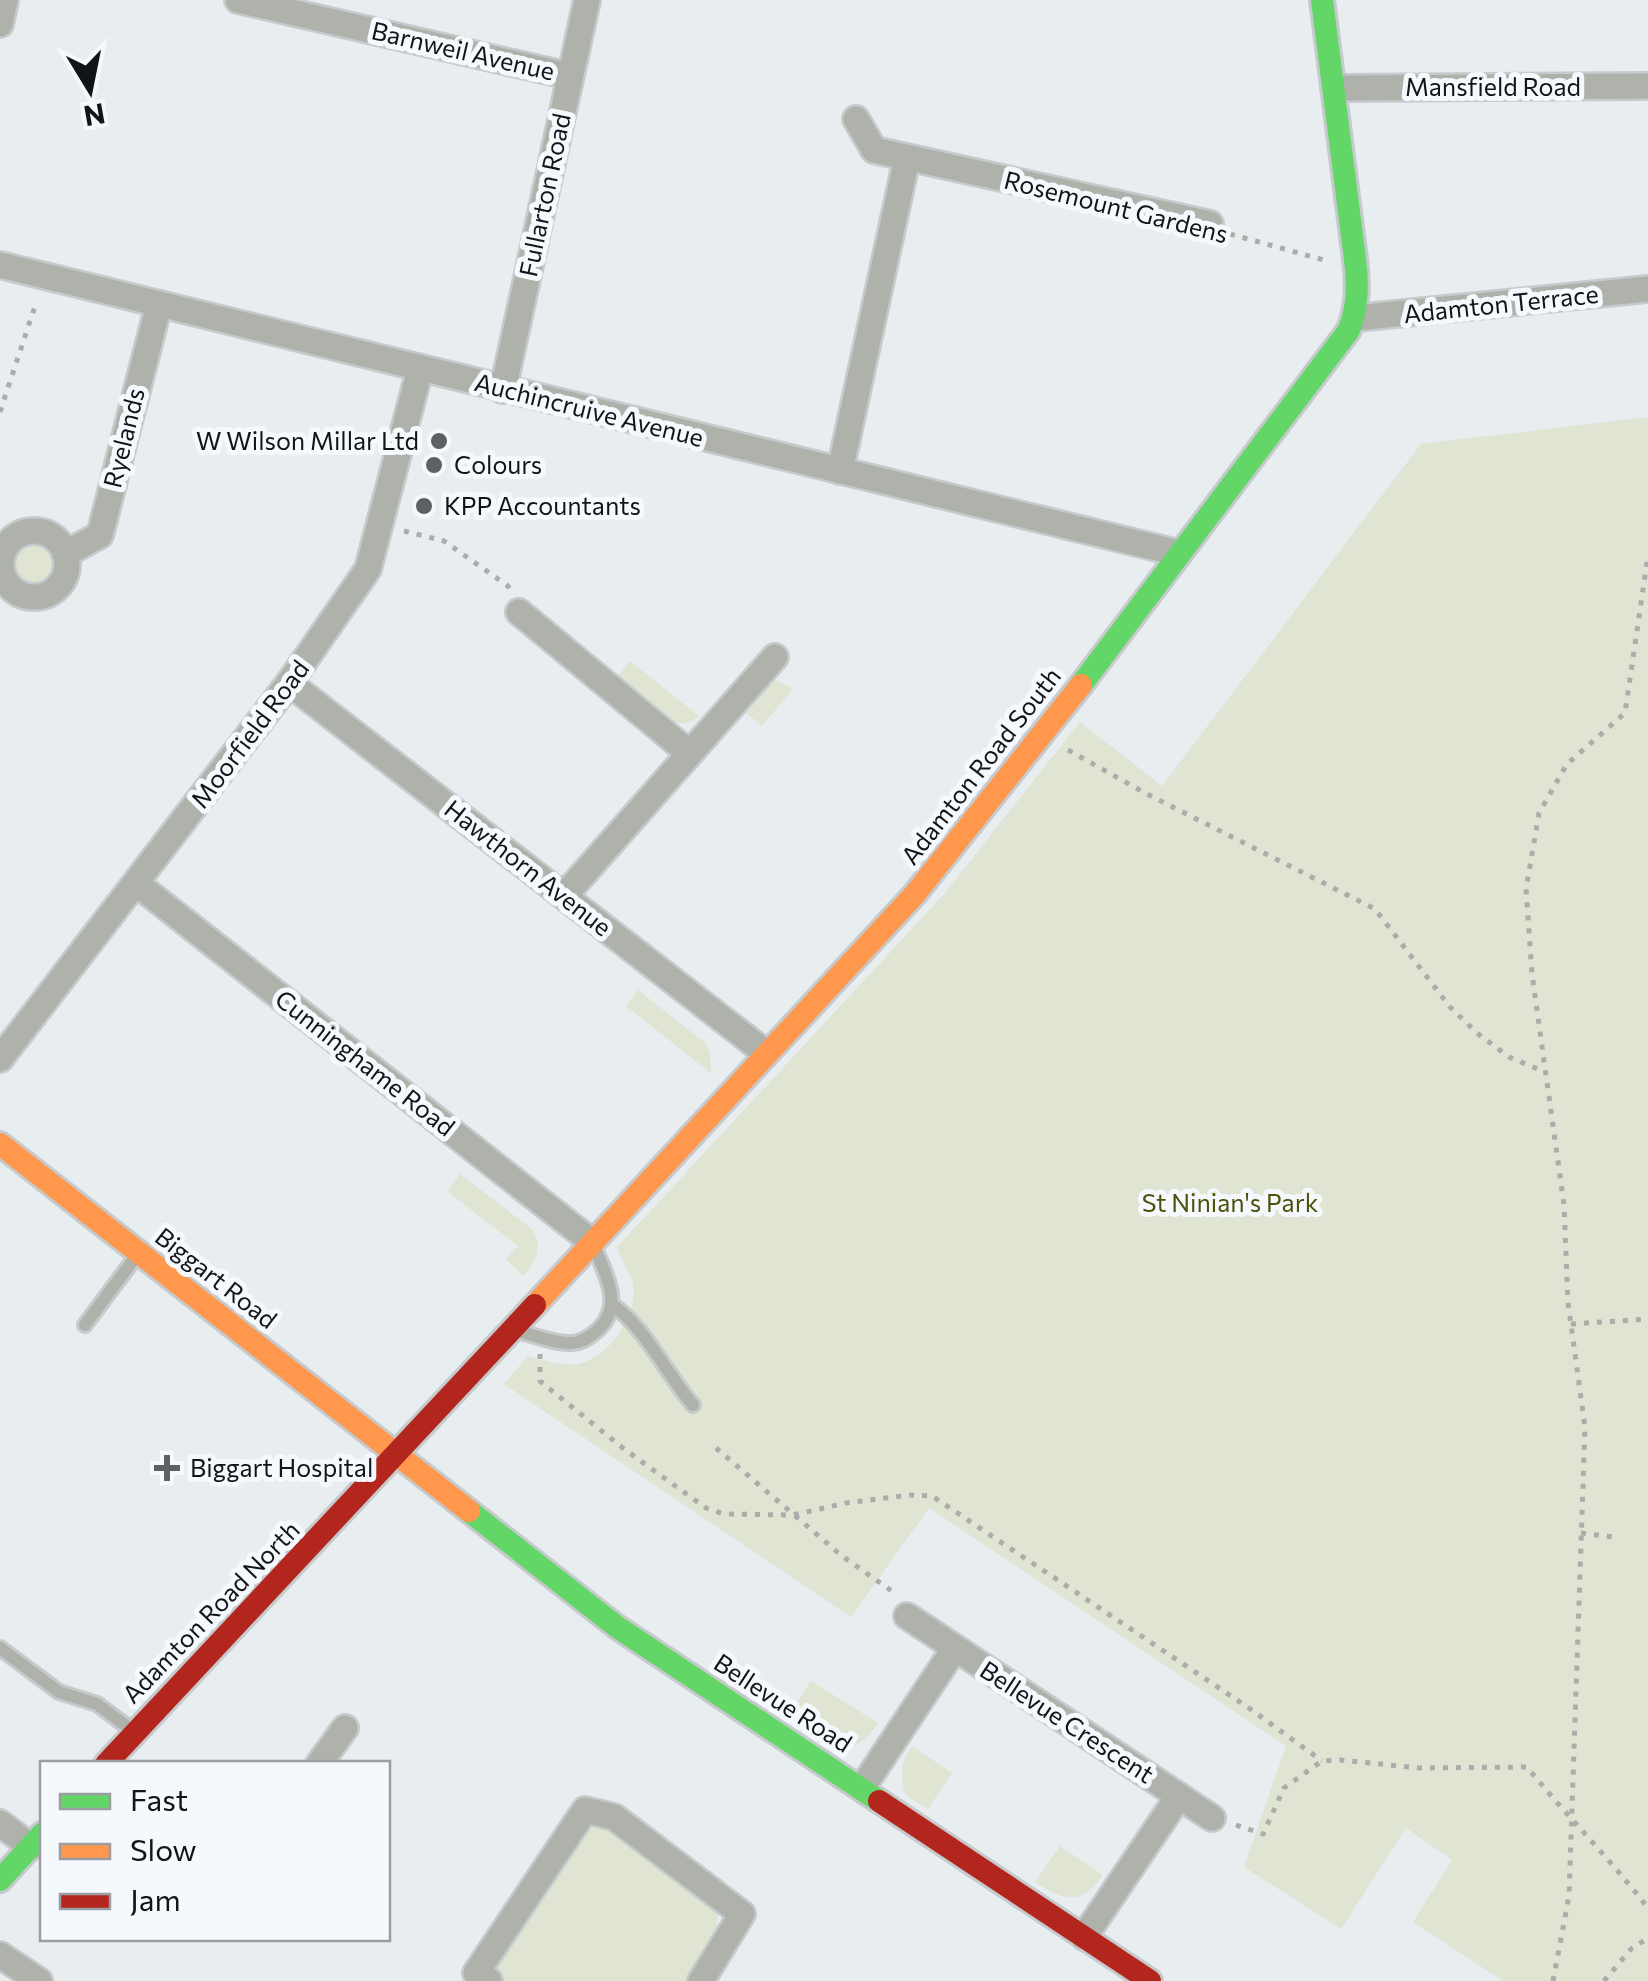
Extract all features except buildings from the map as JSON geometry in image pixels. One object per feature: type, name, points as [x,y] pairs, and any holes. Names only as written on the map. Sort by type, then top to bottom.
[{"type":"street","points":[[0,24],[5,0]]},
{"type":"street","name":"Barnweil Avenue","points":[[238,0],[321,9],[570,76]]},
{"type":"street","name":"Fullarton Road","points":[[502,390],[587,0]]},
{"type":"street","points":[[1322,0],[1338,88],[1355,318]]},
{"type":"street","name":"Mansfield Road","points":[[1338,88],[1648,86]]},
{"type":"street","name":"Rosemount Gardens","points":[[856,118],[874,150],[1210,224]]},
{"type":"street","points":[[840,470],[907,158]]},
{"type":"street","name":"Auchincruive Avenue","points":[[0,265],[1178,553]]},
{"type":"street","name":"Adamton Terrace","points":[[1355,318],[1648,290]]},
{"type":"street","name":"Ryelands","points":[[66,554],[100,534],[159,304]]},
{"type":"street","name":"Adamton Road South","points":[[397,1455],[915,894],[1042,734],[1355,318]]},
{"type":"street","name":"Moorfield Road","points":[[0,1060],[289,683],[368,569],[420,369]]},
{"type":"street","points":[[518,612],[688,752]]},
{"type":"street","points":[[564,896],[774,657]]},
{"type":"street","name":"Hawthorn Avenue","points":[[289,683],[766,1053]]},
{"type":"street","name":"Cunninghame Road","points":[[137,884],[592,1242]]},
{"type":"street","name":"Biggart Road","points":[[0,1144],[397,1455]]},
{"type":"street","name":"Adamton Road North","points":[[120,1748],[397,1455]]},
{"type":"street","name":"Bellevue Road","points":[[397,1455],[617,1627],[1150,1981]]},
{"type":"street","name":"Bellevue Crescent","points":[[907,1616],[1212,1818]]},
{"type":"street","name":"Bellevue Crescent","points":[[862,1788],[955,1648]]},
{"type":"street","points":[[321,1761],[346,1728]]},
{"type":"street","name":"Bellevue Crescent","points":[[1084,1937],[1179,1796]]},
{"type":"street","points":[[489,1981],[476,1972],[584,1810],[614,1816],[742,1914],[700,1981]]},
{"type":"street","points":[[0,1823],[37,1840],[0,1880]]},
{"type":"street","points":[[0,1955],[39,1981]]},
{"type":"lane","points":[[511,1330],[571,1343],[584,1341],[608,1320],[612,1290],[592,1242]]},
{"type":"lane","points":[[85,1325],[139,1253]]},
{"type":"lane","points":[[612,1306],[628,1314],[665,1371],[694,1405]]},
{"type":"lane","points":[[0,1648],[58,1692],[97,1704],[120,1748]]},
{"type":"path","name":"Rosemount Gardens","points":[[1210,224],[1219,231],[1324,260]]},
{"type":"path","points":[[0,412],[36,303]]},
{"type":"path","points":[[379,526],[444,541],[508,586],[518,612]]},
{"type":"path","points":[[1553,1981],[1569,1896],[1585,1427],[1571,1324],[1564,1204],[1532,974],[1526,889],[1539,813],[1568,764],[1624,713],[1648,555]]},
{"type":"path","points":[[1042,734],[1145,793],[1376,909],[1450,1007],[1477,1034],[1509,1057],[1546,1072]]},
{"type":"path","points":[[1571,1324],[1648,1319]]},
{"type":"path","points":[[540,1337],[540,1381],[706,1508],[724,1514],[793,1515],[862,1501],[932,1496],[1322,1761]]},
{"type":"path","points":[[716,1448],[842,1556],[899,1596],[907,1616]]},
{"type":"path","points":[[1581,1534],[1613,1537]]},
{"type":"path","points":[[1212,1818],[1263,1834],[1284,1788],[1322,1761],[1418,1768],[1527,1767],[1571,1821],[1611,1860],[1648,1908]]},
{"type":"path","points":[[1604,1981],[1631,1949],[1648,1938]]},
{"type":"green space","name":"St Ninian's Park","points":[[1648,417],[1648,1981],[1503,1981],[1413,1922],[1452,1860],[1406,1828],[1341,1929],[1244,1867],[1286,1746],[929,1508],[851,1617],[504,1384],[528,1356],[555,1363],[582,1363],[612,1342],[627,1319],[634,1295],[632,1278],[617,1247],[945,893],[1080,722],[1162,786],[1421,444]]},
{"type":"green space","points":[[34,541],[51,548],[58,565],[51,582],[34,589],[17,582],[10,565],[17,548]]},
{"type":"green space","points":[[630,661],[699,716],[677,723],[644,707],[614,682]]},
{"type":"green space","points":[[775,679],[793,689],[762,726],[740,708],[763,681]]},
{"type":"green space","points":[[638,990],[704,1042],[710,1052],[711,1073],[626,1006]]},
{"type":"green space","points":[[460,1174],[532,1229],[537,1254],[523,1276],[506,1259],[518,1246],[447,1191]]},
{"type":"green space","points":[[811,1681],[878,1723],[867,1737],[856,1745],[834,1745],[787,1716]]},
{"type":"green space","points":[[912,1746],[952,1773],[928,1809],[905,1795],[902,1769]]},
{"type":"green space","points":[[591,1821],[601,1823],[715,1904],[715,1935],[686,1981],[503,1981],[495,1976],[492,1965],[502,1947],[513,1945],[577,1849],[575,1839]]},
{"type":"green space","points":[[1060,1846],[1103,1875],[1079,1896],[1063,1896],[1035,1882]]},
{"type":"traffic: fast","points":[[1081,685],[1349,330],[1356,304],[1356,268],[1322,0]]},
{"type":"traffic: fast","points":[[469,1511],[617,1627],[879,1801]]},
{"type":"traffic: fast","points":[[0,1880],[40,1836]]},
{"type":"traffic: slow","points":[[535,1305],[915,894],[1081,685]]},
{"type":"traffic: slow","points":[[0,1144],[469,1511]]},
{"type":"traffic: jam","points":[[109,1761],[535,1305]]},
{"type":"traffic: jam","points":[[879,1801],[1150,1981]]},
{"type":"place","name":"W Wilson Millar Ltd","points":[[439,441]]},
{"type":"place","name":"Colours","points":[[434,465]]},
{"type":"place","name":"KPP Accountants","points":[[424,506]]},
{"type":"place","name":"Biggart Hospital","points":[[167,1468]]}]
